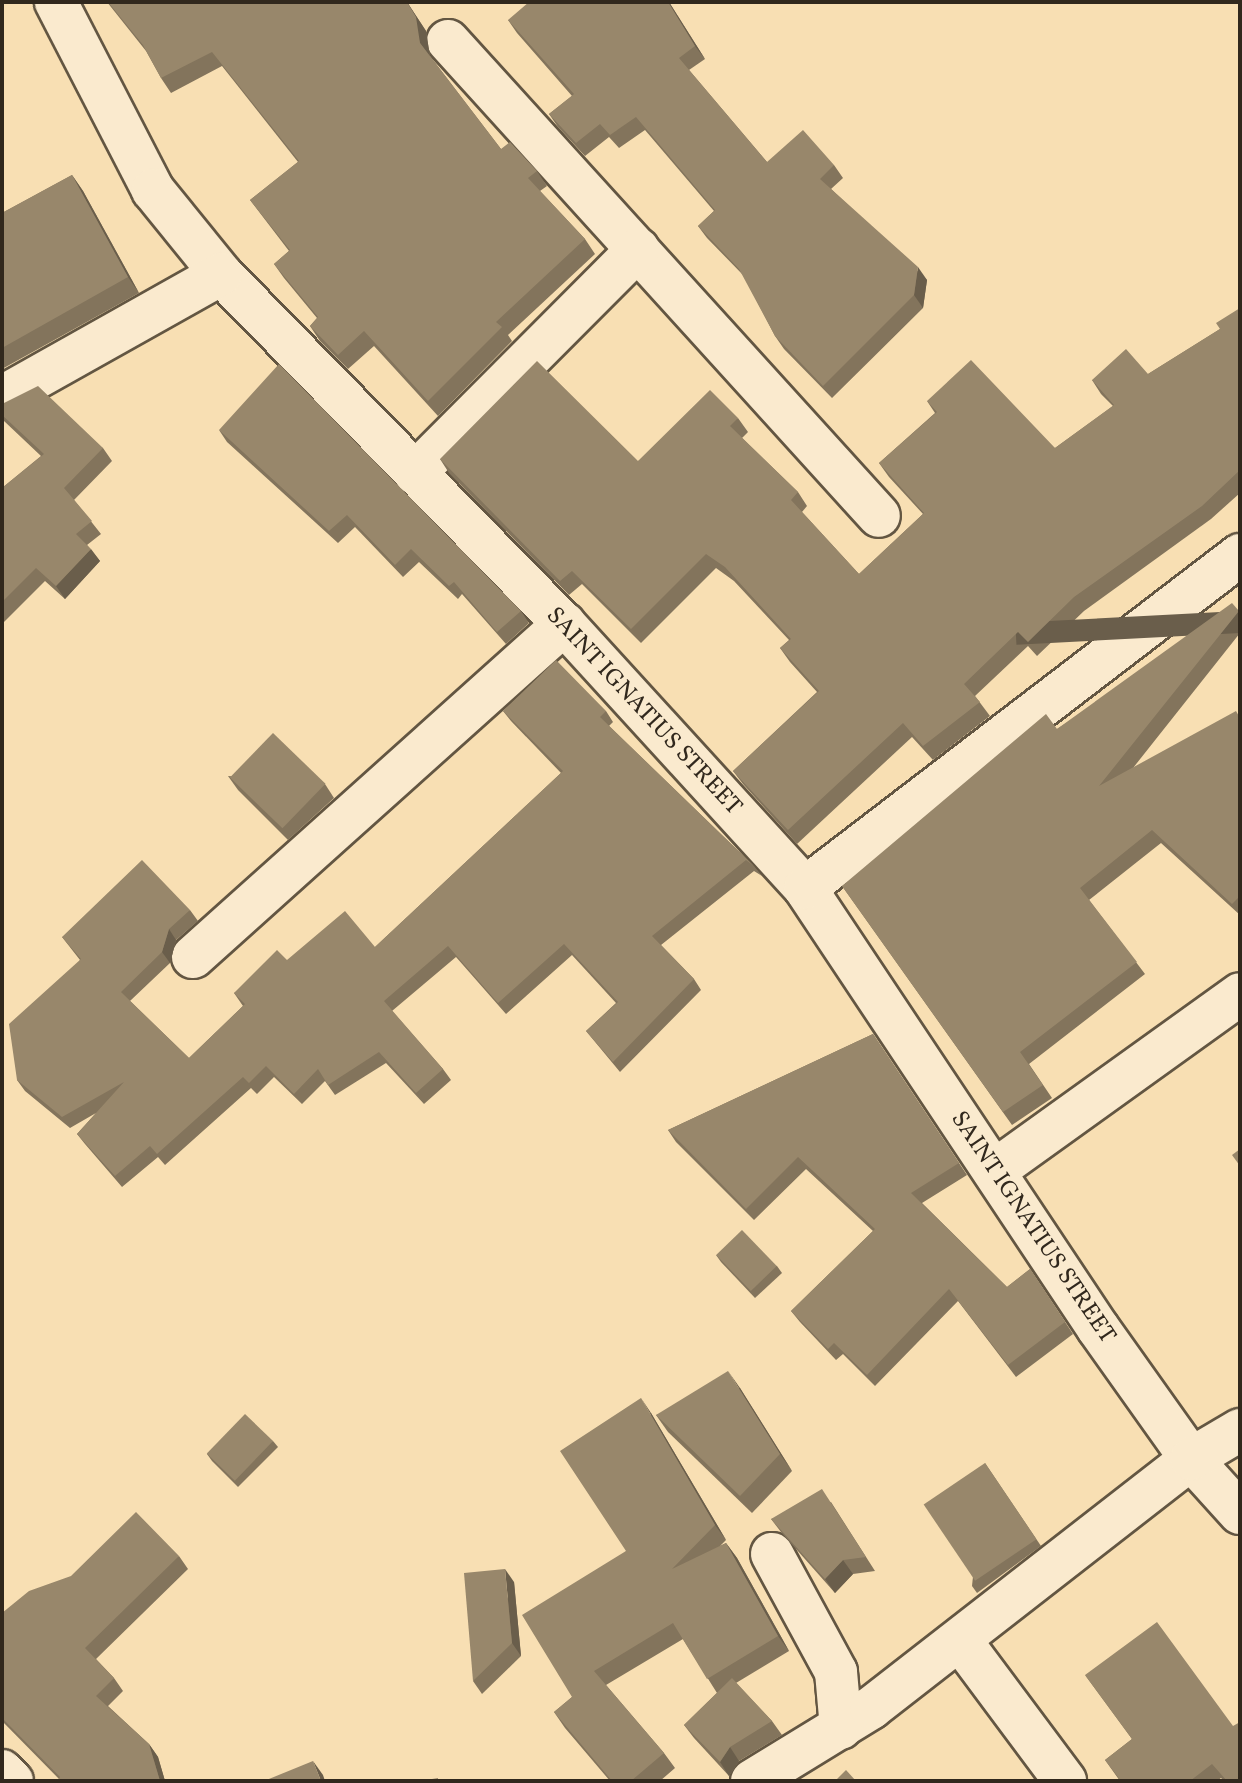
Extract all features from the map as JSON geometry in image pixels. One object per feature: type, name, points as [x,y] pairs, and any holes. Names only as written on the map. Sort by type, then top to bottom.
[{"type":"street","name":"SAINT IGNATIUS STREET","points":[[56,2],[153,190],[221,274],[564,624],[805,888],[1191,1459],[1240,1513]]},
{"type":"street","points":[[448,41],[879,516]]},
{"type":"street","points":[[415,473],[638,249]]},
{"type":"street","points":[[2,397],[221,274]]},
{"type":"street","points":[[805,888],[1240,555]]},
{"type":"street","points":[[193,957],[564,624]]},
{"type":"street","points":[[994,1171],[1240,994]]},
{"type":"street","points":[[752,1781],[841,1728],[960,1640],[1191,1459],[1240,1430]]},
{"type":"street","points":[[772,1554],[836,1672],[841,1728]]},
{"type":"street","points":[[960,1640],[1065,1781]]},
{"type":"street","points":[[2,1771],[12,1781]]},
{"type":"building","points":[[108,2],[407,2],[416,17],[420,43],[501,149],[510,142],[537,171],[528,178],[585,239],[496,322],[502,327],[428,401],[364,331],[338,355],[310,326],[318,317],[274,264],[290,250],[250,200],[299,161],[212,52],[161,78],[143,45]]},
{"type":"building","points":[[529,2],[668,2],[695,46],[679,58],[767,162],[803,130],[834,165],[820,179],[918,267],[914,295],[823,386],[775,336],[739,269],[698,226],[715,210],[636,117],[610,135],[600,124],[576,143],[549,114],[574,94],[508,20]]},
{"type":"building","points":[[72,175],[128,277],[2,348],[2,213]]},
{"type":"building","points":[[1240,308],[1240,470],[1202,506],[1074,597],[1028,642],[1018,632],[964,684],[980,702],[923,746],[903,723],[788,830],[733,771],[819,691],[780,648],[791,639],[725,567],[706,554],[631,629],[572,571],[560,581],[440,459],[537,361],[638,461],[710,390],[738,418],[730,426],[798,492],[791,500],[859,574],[924,513],[879,463],[937,412],[927,401],[971,360],[1055,448],[1114,405],[1092,380],[1126,349],[1148,374],[1220,329],[1216,323]]},
{"type":"building","points":[[279,364],[521,611],[497,632],[454,582],[449,586],[411,549],[395,565],[347,515],[329,531],[219,430]]},
{"type":"building","points":[[38,386],[103,448],[64,488],[92,521],[76,534],[91,549],[56,586],[36,568],[2,602],[2,488],[44,454],[2,415],[2,404]]},
{"type":"building","points":[[1232,603],[1239,611],[1099,786],[1236,711],[1240,718],[1240,896],[1232,904],[1152,830],[1080,888],[1137,962],[1020,1052],[1043,1085],[1003,1112],[842,886],[1046,714],[1057,729]]},
{"type":"building","points":[[556,660],[606,711],[600,717],[754,866],[746,860],[652,936],[694,979],[613,1062],[586,1031],[618,1002],[564,944],[498,1003],[448,946],[384,1001],[443,1069],[416,1093],[379,1052],[328,1085],[318,1069],[294,1094],[266,1066],[249,1083],[243,1077],[157,1154],[150,1146],[115,1176],[77,1134],[124,1082],[62,1117],[17,1080],[9,1024],[81,959],[62,937],[142,860],[190,910],[169,929],[162,952],[121,992],[189,1058],[245,1004],[234,993],[277,950],[287,960],[345,911],[375,947],[563,771],[503,711]]},
{"type":"building","points":[[273,733],[326,784],[282,828],[230,778]]},
{"type":"building","points":[[873,1034],[959,1163],[911,1193],[1007,1287],[1030,1269],[1065,1322],[1008,1365],[949,1289],[867,1375],[834,1343],[828,1349],[791,1311],[875,1229],[798,1157],[746,1209],[668,1130]]},
{"type":"building","points":[[1240,1149],[1240,1166],[1232,1155]]},
{"type":"building","points":[[742,1230],[777,1266],[751,1291],[716,1255]]},
{"type":"building","points":[[728,1371],[780,1454],[740,1496],[656,1415]]},
{"type":"building","points":[[641,1398],[715,1525],[672,1569],[726,1543],[778,1636],[707,1679],[673,1623],[594,1671],[664,1753],[631,1781],[612,1781],[554,1712],[572,1697],[522,1615],[626,1551],[560,1451]]},
{"type":"building","points":[[245,1414],[273,1441],[235,1481],[207,1454]]},
{"type":"building","points":[[985,1463],[1036,1539],[975,1581],[924,1504]]},
{"type":"building","points":[[822,1489],[866,1557],[843,1560],[825,1579],[771,1519]]},
{"type":"building","points":[[136,1512],[179,1556],[85,1648],[114,1678],[96,1696],[149,1744],[160,1781],[57,1781],[60,1777],[2,1718],[2,1613],[29,1591],[71,1576]]},
{"type":"building","points":[[505,1569],[512,1643],[473,1681],[464,1573]]},
{"type":"building","points":[[1157,1622],[1233,1726],[1240,1722],[1240,1781],[1227,1781],[1212,1764],[1190,1781],[1121,1781],[1105,1760],[1132,1739],[1085,1675]]},
{"type":"building","points":[[732,1678],[772,1721],[730,1747],[720,1762],[684,1725]]},
{"type":"building","points":[[313,1761],[321,1781],[264,1781]]},
{"type":"building","points":[[846,1770],[856,1781],[835,1781]]}]
